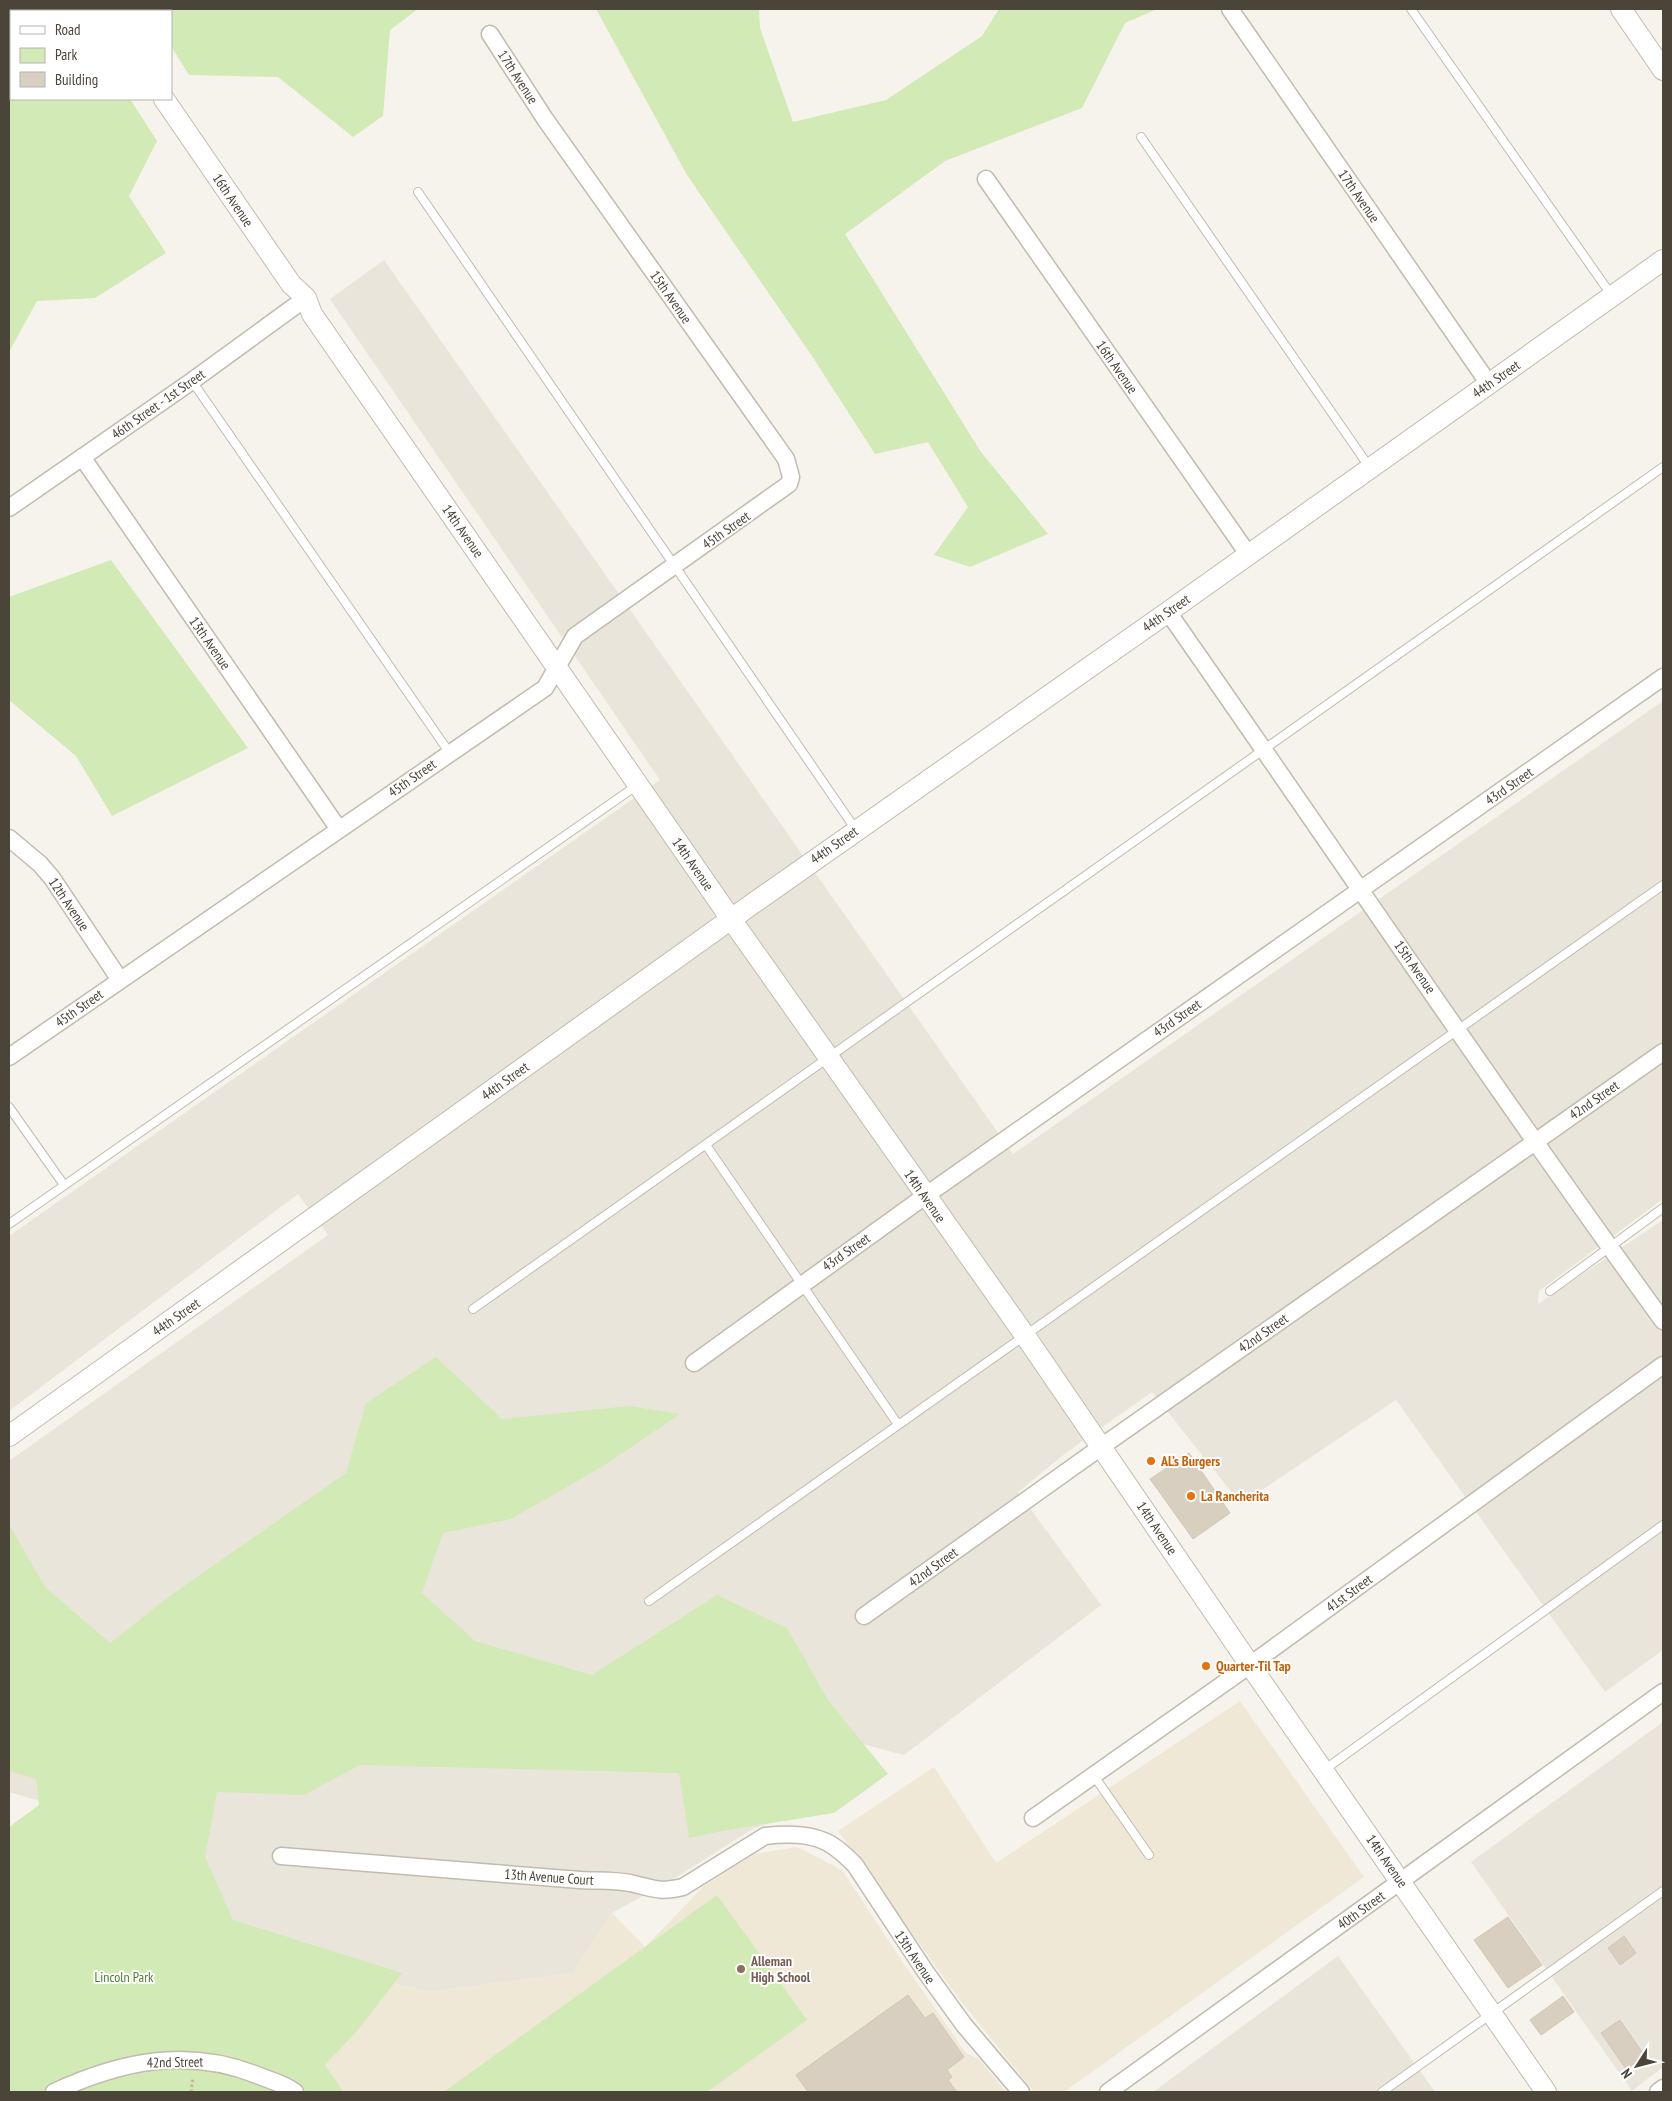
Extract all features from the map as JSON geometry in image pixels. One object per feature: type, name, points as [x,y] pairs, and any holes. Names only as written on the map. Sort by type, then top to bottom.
[{"type":"street","name":"17th Avenue","points":[[1230,9],[1489,384]]},
{"type":"street","points":[[1621,9],[1663,70]]},
{"type":"street","name":"17th Avenue","points":[[490,34],[545,119]]},
{"type":"street","name":"16th Avenue","points":[[165,100],[291,284],[306,298]]},
{"type":"street","name":"15th Avenue","points":[[545,119],[786,459],[791,477]]},
{"type":"street","name":"16th Avenue","points":[[986,179],[1248,554]]},
{"type":"street","name":"44th Street","points":[[9,1436],[731,918],[1168,612],[1663,260]]},
{"type":"street","name":"46th Street - 1st Street","points":[[9,508],[192,381],[306,298]]},
{"type":"street","name":"14th Avenue","points":[[306,298],[312,314],[557,665],[638,785],[925,1196],[1024,1334],[1250,1665],[1546,2092]]},
{"type":"street","name":"13th Avenue","points":[[82,457],[338,828]]},
{"type":"street","name":"45th Street","points":[[9,1057],[338,828],[545,688],[575,636],[784,489],[789,484],[791,477]]},
{"type":"street","name":"15th Avenue","points":[[1168,612],[1459,1030],[1534,1142],[1663,1321]]},
{"type":"street","name":"43rd Street","points":[[694,1363],[925,1196],[1663,677]]},
{"type":"street","name":"12th Avenue","points":[[9,838],[23,848],[52,878],[120,980]]},
{"type":"street","name":"42nd Street","points":[[864,1616],[1663,1052]]},
{"type":"street","name":"41st Street","points":[[1033,1818],[1250,1665],[1663,1365]]},
{"type":"street","name":"40th Street","points":[[1108,2092],[1663,1692]]},
{"type":"street","name":"13th Avenue Court","points":[[281,1856],[610,1881],[660,1891],[683,1887],[765,1836],[781,1834],[802,1836]]},
{"type":"street","name":"13th Avenue","points":[[802,1836],[824,1840],[842,1853],[854,1865],[925,1971],[964,2025],[1021,2092]]},
{"type":"street","name":"42nd Street","points":[[54,2092],[78,2081],[146,2061],[175,2059],[235,2066],[295,2092]]},
{"type":"street","points":[[1658,2092],[1663,2088]]},
{"type":"lane","points":[[1411,9],[1612,297]]},
{"type":"lane","points":[[1141,137],[1370,468]]},
{"type":"lane","points":[[418,192],[856,830]]},
{"type":"lane","points":[[192,381],[449,752]]},
{"type":"lane","points":[[473,1309],[1663,467]]},
{"type":"lane","points":[[9,1224],[638,785]]},
{"type":"lane","points":[[649,1601],[897,1423],[1663,885]]},
{"type":"lane","points":[[9,1107],[64,1185]]},
{"type":"lane","points":[[706,1145],[897,1423]]},
{"type":"lane","points":[[1550,1291],[1663,1208]]},
{"type":"lane","points":[[1324,1770],[1663,1525]]},
{"type":"lane","points":[[1094,1776],[1149,1855]]},
{"type":"lane","points":[[1382,2092],[1663,1891]]},
{"type":"shaded area","points":[[384,260],[1013,1154],[1663,701],[1663,1199],[1539,1291],[1538,1304],[1663,1220],[1663,1650],[1605,1692],[1396,1400],[1241,1504],[1152,1392],[1067,1452],[1018,1492],[1101,1605],[904,1755],[727,1708],[799,1814],[754,1828],[672,1880],[612,1913],[573,1973],[428,1992],[243,1945],[43,1802],[9,1792],[9,1461],[328,1235],[298,1194],[9,1411],[9,1236],[660,780],[330,299]]},
{"type":"shaded area","points":[[1240,1701],[1364,1877],[1064,2092],[1034,2092],[960,2000],[838,1831],[934,1767],[996,1863]]},
{"type":"shaded area","points":[[1663,1722],[1663,2067],[1632,2091],[1471,1862]]},
{"type":"shaded area","name":"Alleman High School","points":[[797,1847],[842,1870],[966,2053],[979,2059],[1006,2092],[344,2092],[243,1945],[428,1992],[573,1973],[612,1913],[645,1947],[703,1887],[755,1854]]},
{"type":"shaded area","points":[[1338,1956],[1435,2092],[1153,2092]]},
{"type":"green space","points":[[12,9],[74,10],[13,10]]},
{"type":"green space","points":[[418,9],[390,30],[383,116],[353,137],[278,77],[189,75],[172,48],[172,10],[148,10]]},
{"type":"green space","points":[[596,9],[759,9],[760,28],[793,122],[886,100],[982,36],[999,9],[1157,9],[1125,23],[1082,108],[945,161],[845,234],[981,452],[1048,534],[970,567],[934,555],[968,507],[928,442],[875,454],[812,356],[687,175]]},
{"type":"green space","points":[[10,71],[10,100],[131,100],[157,141],[129,196],[166,253],[95,298],[37,301],[9,352]]},
{"type":"green space","points":[[111,560],[248,748],[112,816],[76,756],[9,700],[9,597]]},
{"type":"green space","name":"Lincoln Park","points":[[436,1357],[502,1419],[629,1406],[680,1414],[605,1465],[511,1519],[443,1533],[422,1593],[475,1641],[592,1675],[717,1595],[787,1628],[828,1700],[888,1774],[834,1813],[689,1838],[679,1773],[360,1765],[304,1795],[217,1792],[205,1857],[233,1920],[402,1973],[357,2031],[325,2065],[344,2092],[9,2092],[9,1827],[39,1805],[36,1779],[9,1771],[9,1524],[45,1587],[110,1643],[171,1595],[346,1473],[366,1403]]},
{"type":"green space","points":[[717,1895],[807,2020],[707,2092],[445,2091]]},
{"type":"building","name":"La Rancherita","points":[[1189,1453],[1230,1513],[1193,1539],[1150,1479]]},
{"type":"building","points":[[1508,1917],[1542,1965],[1508,1988],[1474,1940]]},
{"type":"building","points":[[1624,1936],[1636,1953],[1620,1965],[1608,1948]]},
{"type":"building","points":[[908,1995],[925,2018],[933,2013],[964,2057],[947,2070],[952,2077],[948,2080],[957,2092],[808,2092],[796,2075]]},
{"type":"building","points":[[1563,1996],[1574,2012],[1541,2035],[1530,2020]]},
{"type":"building","points":[[1620,2020],[1645,2056],[1626,2069],[1601,2033]]},
{"type":"place","name":"AL’s Burgers","points":[[1151,1461]]},
{"type":"place","name":"La Rancherita","points":[[1191,1496]]},
{"type":"place","name":"Quarter-Til Tap","points":[[1206,1666]]},
{"type":"place","name":"Alleman High School","points":[[741,1969]]}]
